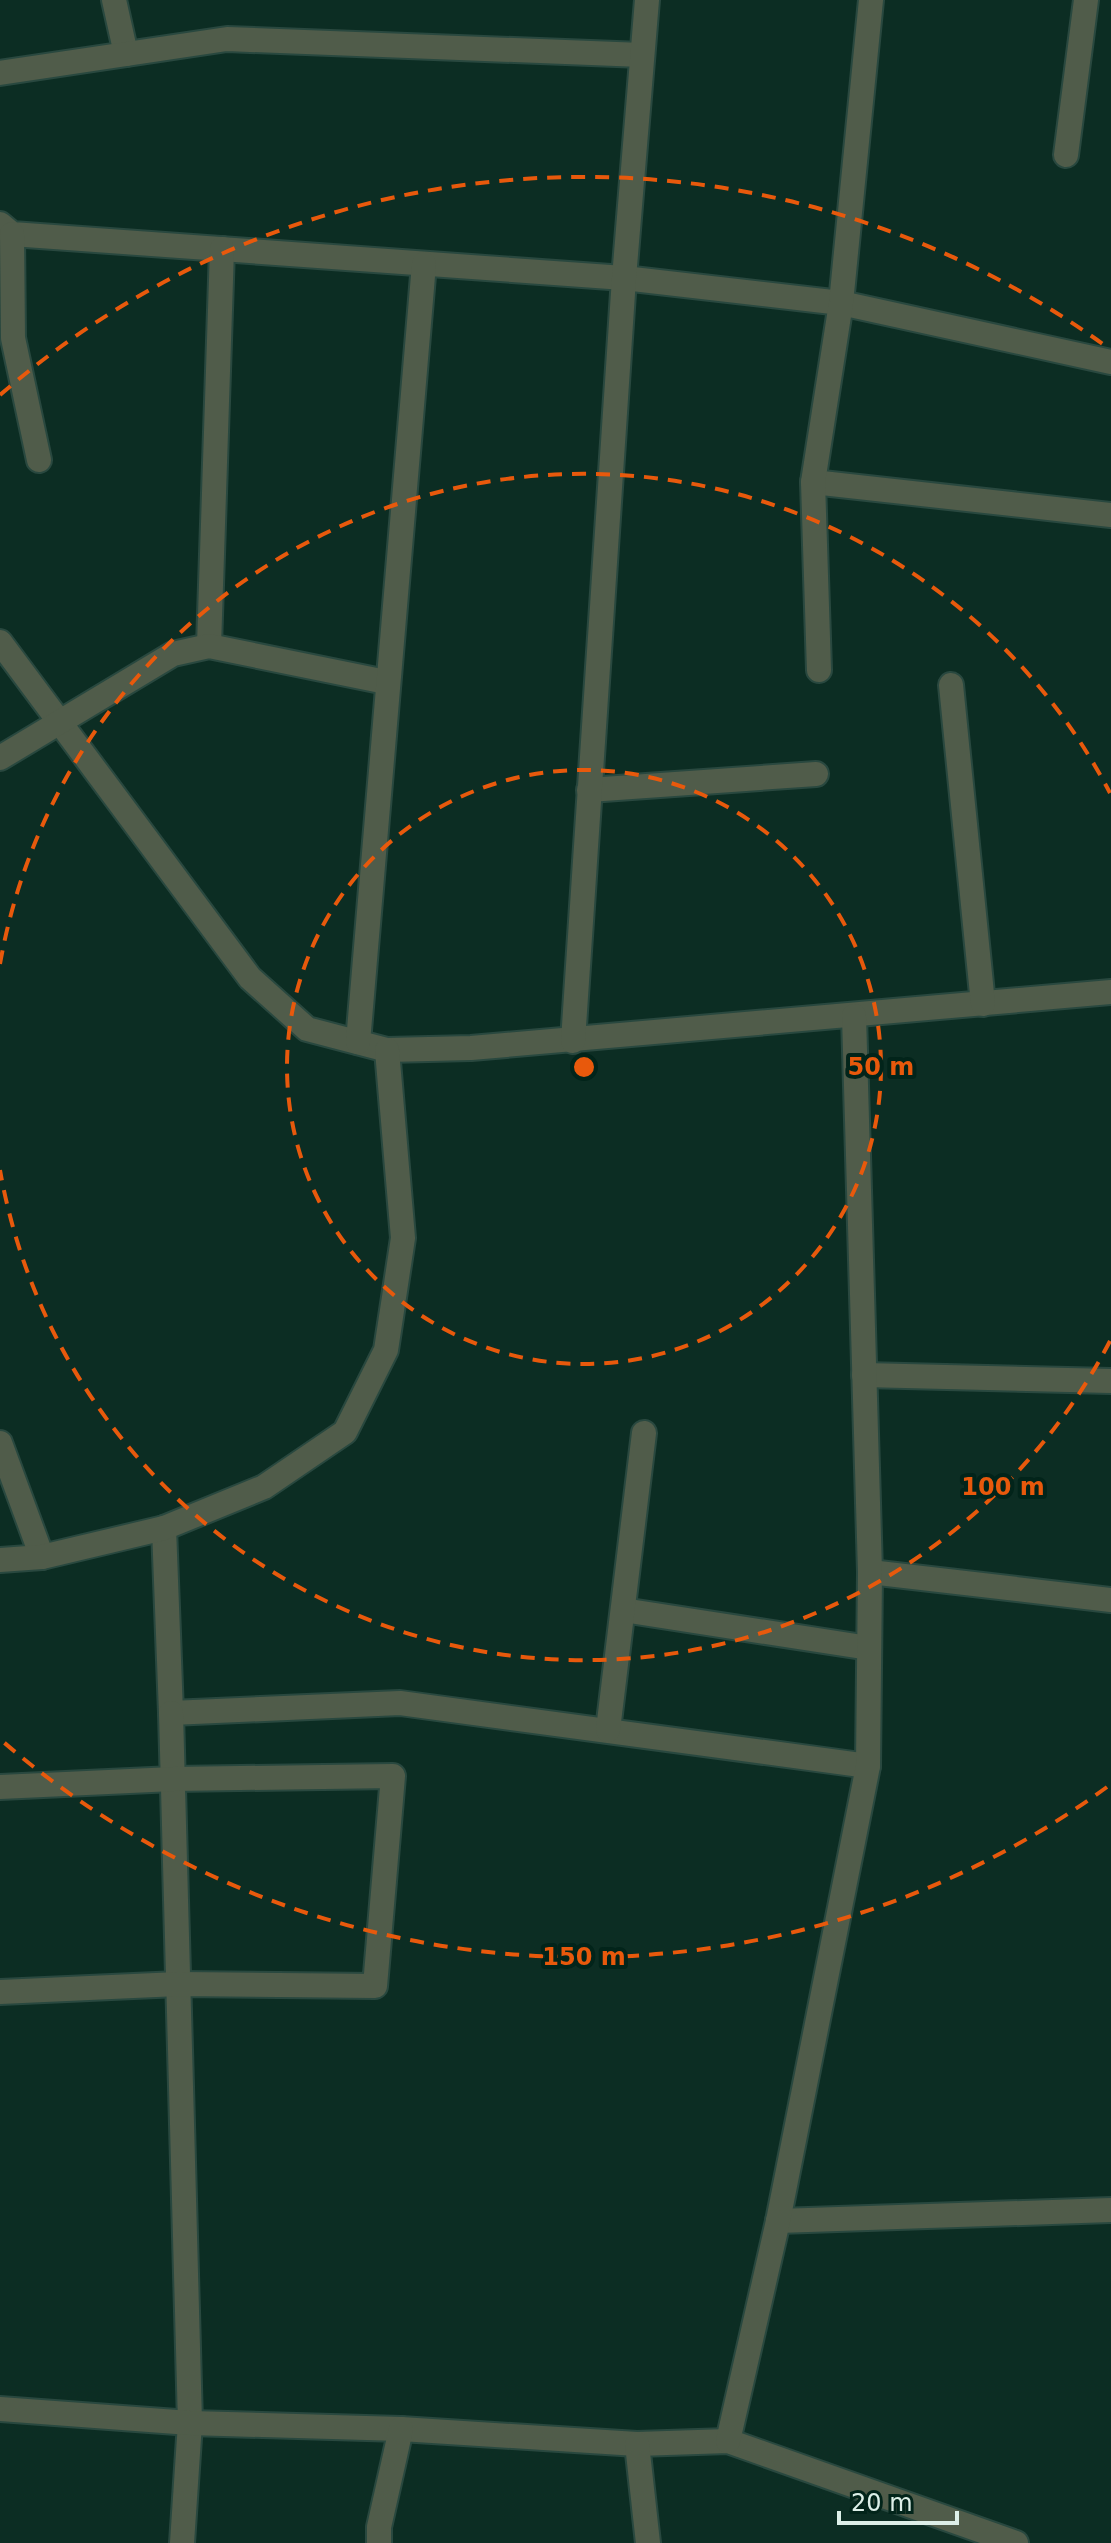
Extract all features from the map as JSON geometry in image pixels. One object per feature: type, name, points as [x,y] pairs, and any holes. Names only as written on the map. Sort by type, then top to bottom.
[{"type":"street","points":[[114,0],[126,54]]},
{"type":"street","points":[[573,1041],[624,278],[647,0]]},
{"type":"street","points":[[819,670],[813,482],[841,303],[871,0]]},
{"type":"street","points":[[1066,155],[1086,0]]},
{"type":"street","points":[[0,73],[227,39],[642,55]]},
{"type":"street","points":[[39,460],[13,338],[6,229],[222,249],[624,278],[841,303],[1111,362]]},
{"type":"street","points":[[209,646],[222,249]]},
{"type":"street","points":[[358,1042],[386,682],[424,264]]},
{"type":"street","points":[[813,482],[1111,515]]},
{"type":"street","points":[[0,642],[250,978],[307,1029],[387,1050],[573,1041],[1111,992]]},
{"type":"street","points":[[0,758],[173,654],[209,646],[386,682]]},
{"type":"street","points":[[951,685],[983,1004]]},
{"type":"street","points":[[589,790],[816,774]]},
{"type":"street","points":[[728,2441],[778,2221],[868,1766],[870,1572],[854,1016]]},
{"type":"street","points":[[0,1560],[42,1557],[164,1528],[264,1487],[345,1432],[386,1350],[403,1238],[387,1050]]},
{"type":"street","points":[[864,1375],[1111,1381]]},
{"type":"street","points":[[608,1730],[644,1433]]},
{"type":"street","points":[[0,1443],[42,1557]]},
{"type":"street","points":[[164,1528],[190,2423],[182,2543]]},
{"type":"street","points":[[870,1572],[1111,1600]]},
{"type":"street","points":[[623,1610],[869,1648]]},
{"type":"street","points":[[171,1713],[400,1703],[868,1766]]},
{"type":"street","points":[[0,1787],[173,1779],[393,1776],[375,1986],[178,1984],[0,1992]]},
{"type":"street","points":[[778,2221],[1111,2210]]},
{"type":"street","points":[[0,2409],[190,2423],[401,2429],[637,2444],[728,2441],[1016,2543]]},
{"type":"street","points":[[379,2543],[379,2527],[401,2429]]},
{"type":"street","points":[[637,2444],[648,2543]]}]
